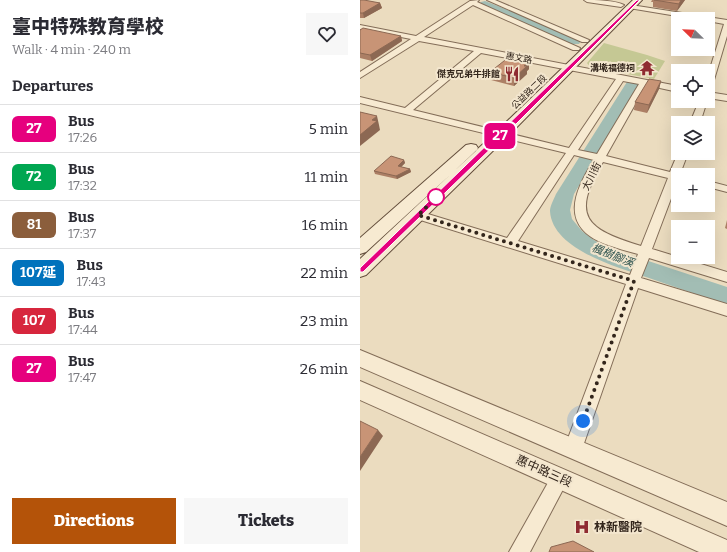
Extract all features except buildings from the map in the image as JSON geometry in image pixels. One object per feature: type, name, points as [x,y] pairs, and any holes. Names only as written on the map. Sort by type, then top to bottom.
[{"type":"main road","name":"公益路二段","points":[[360,248],[488,131],[563,67],[580,44],[629,3]]},
{"type":"main road","name":"公益路二段","points":[[360,270],[502,134],[563,67],[629,3]]},
{"type":"street","points":[[490,0],[580,44]]},
{"type":"street","points":[[587,0],[629,3],[727,23],[715,64]]},
{"type":"street","points":[[360,76],[474,1],[580,44]]},
{"type":"street","name":"惠文路","points":[[362,29],[418,38],[671,88]]},
{"type":"street","points":[[407,112],[480,50]]},
{"type":"street","points":[[510,243],[575,152],[621,78]]},
{"type":"street","name":"大川街","points":[[644,82],[597,157],[582,192],[580,205],[585,223],[600,237],[644,255],[727,276]]},
{"type":"street","points":[[715,96],[727,98]]},
{"type":"street","points":[[360,100],[671,175]]},
{"type":"street","points":[[715,186],[727,189]]},
{"type":"street","points":[[572,449],[635,278],[671,188]]},
{"type":"street","points":[[418,215],[510,243],[635,278],[727,310]]},
{"type":"street","points":[[360,358],[727,514]]},
{"type":"street","name":"惠中路三段","points":[[360,390],[727,552]]},
{"type":"street","points":[[519,552],[560,478]]},
{"type":"green space","points":[[604,43],[665,61],[654,79],[590,67],[587,63]]},
{"type":"waterway","name":"楓樹腳溪","points":[[485,4],[575,41]]},
{"type":"waterway","name":"楓樹腳溪","points":[[632,85],[565,194],[560,210],[562,219],[570,232],[599,252],[727,296]]},
{"type":"bus line","name":"27","points":[[360,270],[502,134],[638,0]]},
{"type":"place","name":"溝墘福德祠","points":[[647,68]]},
{"type":"place","name":"傑克兄弟牛排館","points":[[512,74]]},
{"type":"place","name":"林新醫院","points":[[582,527]]},
{"type":"route","points":[[436,197],[439,195],[418,215],[634,281],[583,421]]}]
